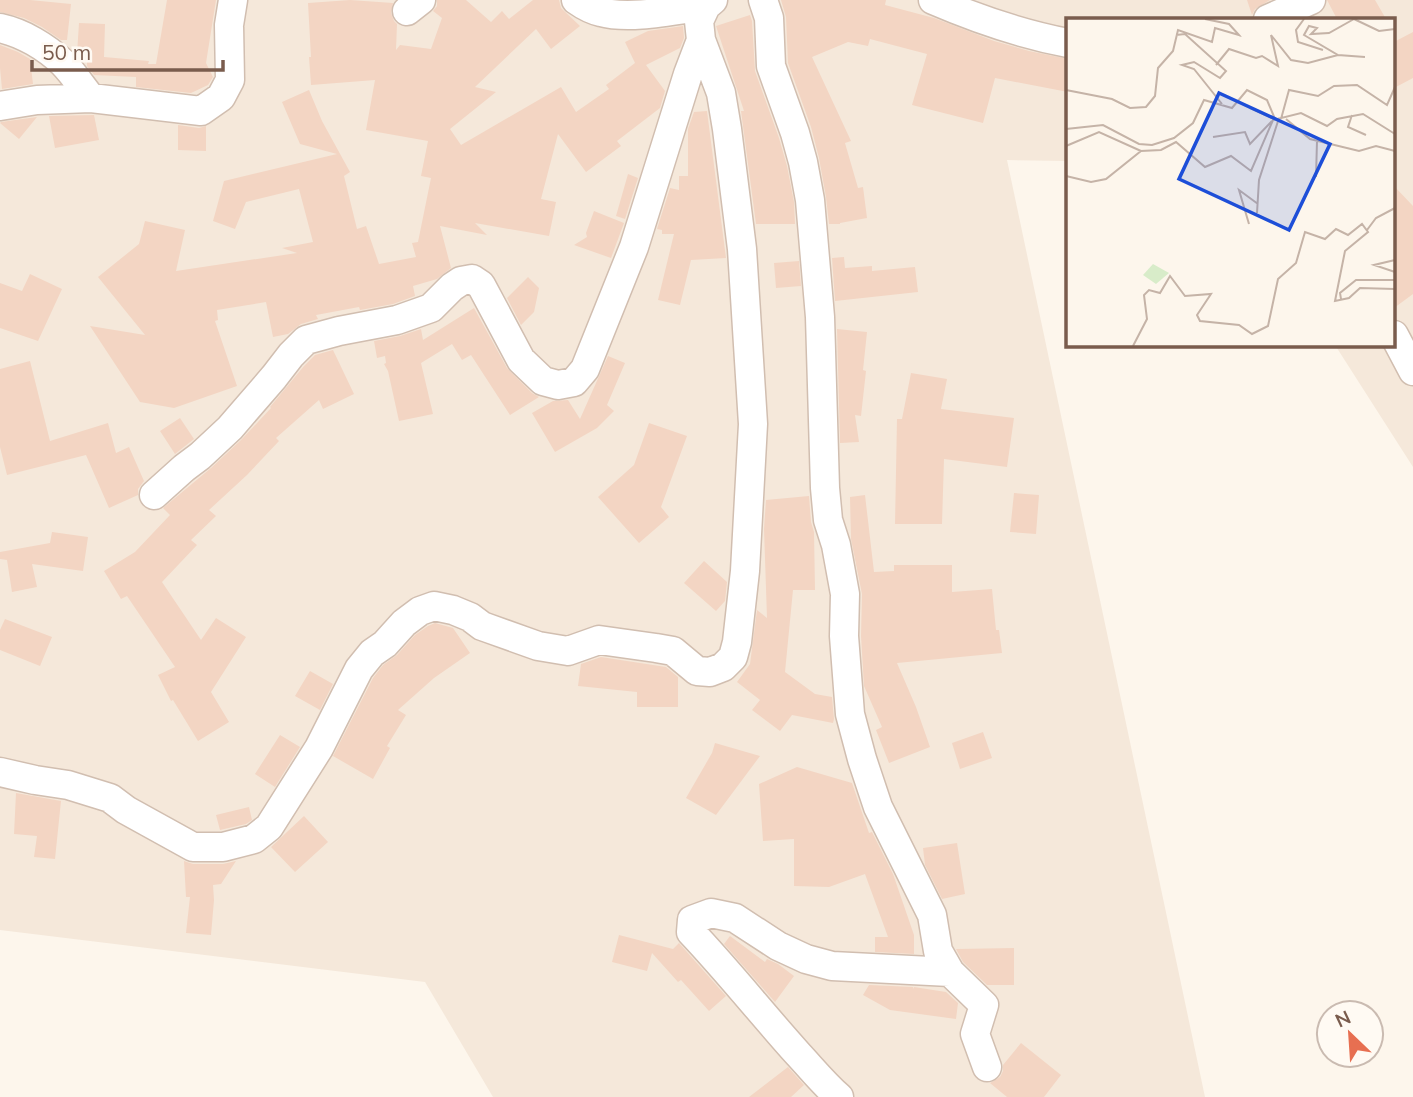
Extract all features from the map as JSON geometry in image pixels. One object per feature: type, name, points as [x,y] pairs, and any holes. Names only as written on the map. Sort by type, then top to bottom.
[{"type":"street","points":[[0,106],[37,100],[91,98],[201,110],[220,97],[230,80],[229,25],[233,0]]},
{"type":"street","points":[[576,0],[597,12],[613,15],[709,3]]},
{"type":"street","points":[[763,0],[769,18],[771,66],[795,133],[810,200],[820,317],[825,488],[828,520],[836,545],[845,594],[844,636],[850,714],[878,807],[932,915],[938,951],[950,972],[984,1005],[975,1034],[987,1067]]},
{"type":"street","points":[[933,0],[979,20],[1066,43]]},
{"type":"street","points":[[1270,18],[1311,0]]},
{"type":"street","points":[[0,772],[68,785],[110,798],[192,847],[223,848],[254,839],[269,827],[319,748],[359,669],[372,653],[420,611],[434,606],[453,610],[482,626],[538,646],[568,650],[599,640],[665,649],[673,651],[697,671],[710,672],[723,667],[733,657],[745,572],[753,424],[742,249],[727,129],[721,93],[701,40],[699,21],[709,3]]},
{"type":"street","points":[[0,28],[28,37],[63,63],[91,98]]},
{"type":"street","points":[[154,495],[230,428],[306,340],[397,320],[430,308],[461,281],[472,279],[481,285],[521,360],[543,381],[558,385],[574,382],[585,369],[634,247],[701,40]]},
{"type":"street","points":[[1396,339],[1413,371]]},
{"type":"street","points":[[839,1097],[691,932],[692,920],[711,913],[735,918],[778,946],[806,959],[831,966],[950,972]]},
{"type":"shaded area","points":[[0,0],[1413,0],[1413,467],[1336,346],[1396,346],[1396,18],[1066,18],[1066,161],[1007,160],[1205,1097],[493,1097],[425,982],[0,930]]},
{"type":"building","points":[[0,0],[71,4],[67,40],[61,40],[24,18],[0,12]]},
{"type":"building","points":[[167,0],[216,0],[206,63],[213,77],[208,85],[191,93],[136,87],[136,77],[94,75],[87,62],[77,54],[79,23],[105,24],[104,57],[156,64]]},
{"type":"building","points":[[350,0],[393,3],[391,13],[397,24],[396,50],[400,45],[431,49],[442,18],[433,11],[437,0],[466,0],[491,22],[502,11],[509,19],[533,0],[559,0],[561,8],[580,26],[551,49],[536,29],[475,87],[496,92],[450,129],[461,145],[561,87],[576,112],[609,89],[606,85],[635,63],[625,42],[648,31],[683,26],[684,38],[680,48],[646,65],[665,91],[660,108],[617,141],[621,146],[586,172],[558,134],[541,199],[556,202],[549,236],[475,223],[487,235],[440,226],[451,268],[437,279],[413,286],[415,296],[393,304],[316,315],[318,319],[301,324],[288,334],[273,337],[266,302],[217,310],[218,320],[215,321],[237,386],[174,408],[140,402],[90,326],[145,335],[98,277],[139,244],[145,221],[185,230],[176,271],[297,253],[282,248],[313,242],[299,189],[246,202],[235,229],[213,221],[224,181],[337,154],[300,144],[282,102],[309,90],[322,121],[350,172],[344,176],[357,229],[366,226],[379,264],[416,257],[412,243],[418,242],[431,178],[421,176],[428,141],[366,130],[375,80],[311,85],[308,3]]},
{"type":"building","points":[[781,0],[886,0],[885,5],[934,18],[994,41],[1066,59],[1066,92],[995,78],[983,123],[912,105],[927,54],[870,39],[868,46],[848,42],[812,57],[851,141],[845,143],[858,188],[863,187],[867,218],[829,224],[819,158],[788,63],[786,17]]},
{"type":"building","points":[[1247,0],[1270,0],[1255,9],[1252,15]]},
{"type":"building","points":[[1327,0],[1375,0],[1385,18],[1336,18]]},
{"type":"building","points":[[750,15],[755,71],[787,166],[795,224],[756,224],[741,111],[744,111],[716,26]]},
{"type":"building","points":[[1413,32],[1413,78],[1396,87],[1396,41]]},
{"type":"building","points":[[0,45],[30,59],[33,84],[2,89]]},
{"type":"building","points":[[707,111],[726,258],[691,260],[680,305],[658,300],[674,234],[662,234],[662,230],[657,229],[670,188],[679,190],[679,176],[688,176],[688,129],[694,112]]},
{"type":"building","points":[[94,115],[99,140],[55,148],[49,116]]},
{"type":"building","points":[[37,117],[19,139],[0,123],[1,122]]},
{"type":"building","points":[[178,125],[199,128],[206,126],[206,151],[178,150]]},
{"type":"building","points":[[628,174],[638,178],[625,219],[616,216]]},
{"type":"building","points":[[1396,188],[1413,206],[1413,294],[1396,307]]},
{"type":"building","points":[[594,211],[624,223],[611,258],[574,245],[587,237]]},
{"type":"building","points":[[844,257],[845,268],[872,266],[872,271],[915,267],[918,292],[835,301],[832,258]]},
{"type":"building","points":[[799,261],[801,286],[776,288],[774,263]]},
{"type":"building","points":[[30,274],[62,289],[38,341],[0,328],[0,283],[22,291]]},
{"type":"building","points":[[528,277],[539,288],[534,312],[521,325],[507,298]]},
{"type":"building","points":[[474,308],[507,368],[539,397],[510,415],[471,355],[462,360],[452,344],[421,363],[433,414],[399,421],[384,364],[385,356],[377,358],[374,341],[421,329],[423,340]]},
{"type":"building","points":[[837,329],[867,332],[861,416],[855,415],[859,442],[840,443]]},
{"type":"building","points":[[333,350],[354,394],[323,409],[319,400],[276,438],[279,441],[209,510],[216,516],[191,540],[197,545],[162,582],[201,640],[216,618],[246,637],[211,692],[229,722],[198,741],[173,700],[171,701],[158,675],[175,667],[127,596],[121,599],[104,571],[135,552],[170,515],[163,508],[241,440],[315,355]]},
{"type":"building","points":[[608,356],[625,363],[607,405],[614,411],[597,428],[555,452],[532,413],[553,401],[568,400],[580,419]]},
{"type":"building","points":[[30,361],[50,441],[108,423],[116,453],[129,447],[144,481],[138,489],[138,495],[109,508],[86,455],[7,475],[0,447],[0,369]]},
{"type":"building","points":[[911,373],[947,379],[941,409],[1014,418],[1007,467],[944,459],[942,524],[895,524],[897,419],[902,419]]},
{"type":"building","points":[[180,418],[194,439],[175,454],[160,431]]},
{"type":"building","points":[[649,423],[687,436],[661,507],[669,517],[639,543],[598,497],[634,465]]},
{"type":"building","points":[[1014,493],[1039,495],[1036,534],[1010,532]]},
{"type":"building","points":[[865,495],[874,572],[894,571],[894,565],[952,565],[952,592],[992,589],[996,630],[999,630],[1002,653],[897,663],[930,747],[889,763],[876,730],[882,727],[864,686],[862,594],[851,539],[850,497]]},
{"type":"building","points":[[809,496],[814,532],[815,590],[793,590],[785,672],[815,694],[832,697],[834,719],[833,723],[792,715],[780,731],[752,710],[760,700],[737,682],[750,664],[757,610],[767,618],[764,529],[766,500]]},
{"type":"building","points":[[52,532],[88,537],[83,571],[32,564],[37,587],[12,592],[7,560],[0,559],[0,552],[50,543]]},
{"type":"building","points":[[704,561],[727,582],[725,601],[716,611],[684,583]]},
{"type":"building","points":[[5,619],[52,637],[40,666],[0,650],[0,630]]},
{"type":"building","points":[[435,623],[453,628],[470,653],[434,678],[398,710],[406,715],[387,746],[390,748],[373,779],[333,756],[373,678],[415,635]]},
{"type":"building","points":[[601,657],[666,667],[678,677],[678,707],[637,707],[637,692],[578,686],[581,664]]},
{"type":"building","points":[[310,671],[333,684],[320,710],[295,696]]},
{"type":"building","points":[[983,732],[992,758],[960,769],[952,743]]},
{"type":"building","points":[[280,735],[300,747],[275,787],[255,774]]},
{"type":"building","points":[[715,743],[760,756],[716,815],[686,798]]},
{"type":"building","points":[[797,767],[852,783],[869,833],[872,832],[893,874],[914,935],[914,954],[875,952],[875,937],[888,937],[865,874],[829,887],[794,886],[794,839],[763,841],[759,784]]},
{"type":"building","points":[[16,793],[61,801],[55,859],[34,857],[37,836],[14,834]]},
{"type":"building","points":[[249,807],[252,820],[220,830],[216,815]]},
{"type":"building","points":[[304,816],[328,842],[295,872],[271,847]]},
{"type":"building","points":[[957,843],[965,894],[942,899],[925,865],[923,848]]},
{"type":"building","points":[[184,861],[193,864],[223,864],[236,861],[221,884],[213,885],[211,935],[186,933],[190,897],[186,897]]},
{"type":"building","points":[[619,935],[673,949],[679,943],[726,996],[709,1011],[652,953],[647,971],[612,962]]},
{"type":"building","points":[[730,936],[765,962],[767,959],[778,964],[794,976],[775,1002],[724,944]]},
{"type":"building","points":[[1014,948],[1014,985],[987,985],[963,962],[956,949]]},
{"type":"building","points":[[869,985],[946,992],[958,1003],[956,1019],[890,1010],[863,995]]},
{"type":"building","points":[[1021,1043],[1061,1075],[1044,1097],[1007,1097],[990,1083],[1000,1077],[1003,1065]]},
{"type":"building","points":[[788,1067],[804,1085],[791,1097],[749,1097]]}]
